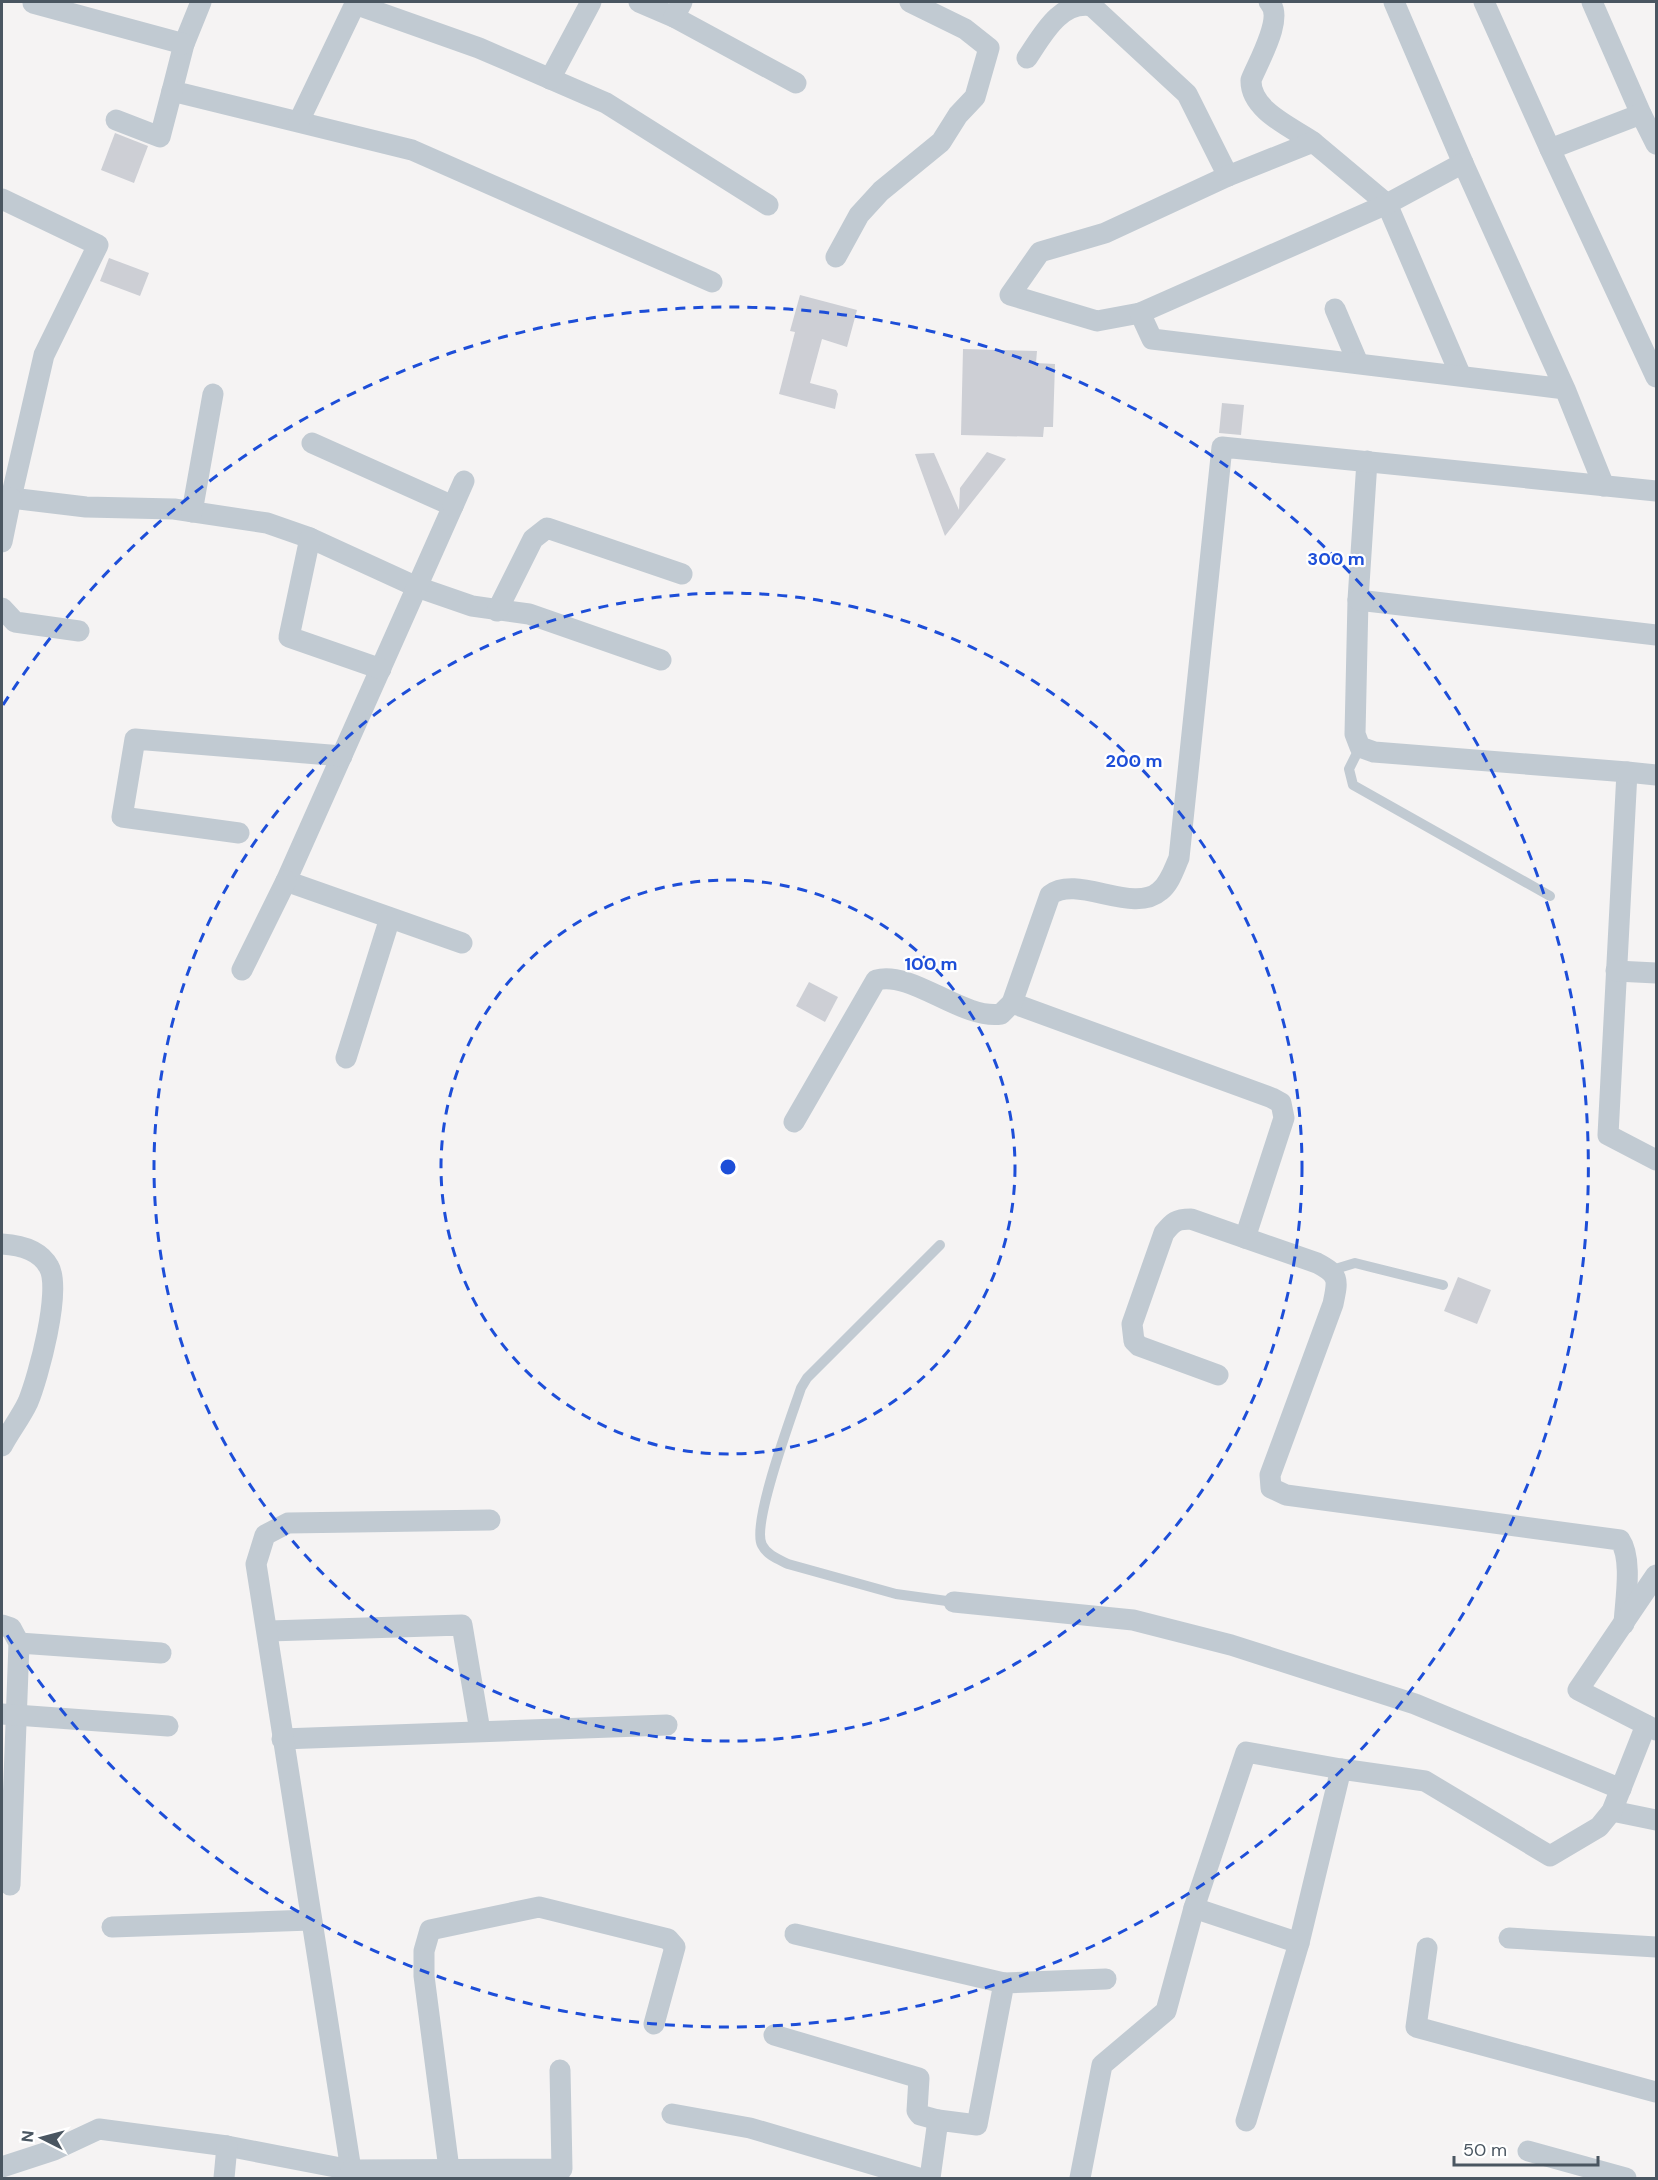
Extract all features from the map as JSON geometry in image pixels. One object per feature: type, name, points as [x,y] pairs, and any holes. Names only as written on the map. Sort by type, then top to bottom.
[{"type":"street","points":[[116,120],[160,137],[184,45],[201,2]]},
{"type":"street","points":[[550,79],[591,2]]},
{"type":"street","points":[[639,2],[678,9],[796,83]]},
{"type":"street","points":[[836,257],[859,215],[880,191],[941,142],[958,115],[975,97],[988,48],[965,29],[910,2]]},
{"type":"street","points":[[1269,2],[1276,14],[1275,24],[1251,80],[1251,90],[1259,105],[1313,142],[1387,204],[1460,374]]},
{"type":"street","points":[[1394,2],[1463,163],[1565,388],[1604,486]]},
{"type":"street","points":[[1484,2],[1656,377]]},
{"type":"street","points":[[1592,2],[1656,144]]},
{"type":"street","points":[[33,3],[184,45]]},
{"type":"street","points":[[299,121],[355,3],[479,48],[606,103],[768,205]]},
{"type":"street","points":[[1027,58],[1061,10],[1077,3],[1084,3],[1099,11],[1117,32],[1187,94],[1228,176]]},
{"type":"street","points":[[172,92],[412,150],[712,282]]},
{"type":"street","points":[[1550,149],[1641,114]]},
{"type":"street","points":[[1313,142],[1228,176],[1105,233],[1040,252],[1010,295],[1097,321],[1140,314],[1387,204],[1463,163]]},
{"type":"street","points":[[2,201],[98,245],[44,355],[2,542]]},
{"type":"street","points":[[1335,309],[1358,363]]},
{"type":"street","points":[[1140,314],[1152,339],[1565,388]]},
{"type":"street","points":[[192,512],[213,394]]},
{"type":"street","points":[[312,443],[453,506]]},
{"type":"street","points":[[794,1122],[876,980],[894,979],[978,1013],[993,1016],[1001,1014],[1012,1003],[1050,895],[1058,889],[1145,898],[1159,893],[1167,883],[1179,858],[1222,447],[1656,491]]},
{"type":"street","points":[[1366,461],[1358,600],[1355,734],[1360,747],[1374,752],[1656,775]]},
{"type":"street","points":[[242,970],[286,881],[464,481]]},
{"type":"street","points":[[11,498],[86,507],[174,509],[267,523],[310,538],[417,587],[497,611],[529,614],[662,660]]},
{"type":"street","points":[[497,611],[533,539],[547,528],[682,574]]},
{"type":"street","points":[[310,538],[289,637],[381,669]]},
{"type":"street","points":[[1358,600],[1656,635]]},
{"type":"street","points":[[2,608],[15,622],[79,631]]},
{"type":"street","points":[[239,833],[122,817],[135,739],[342,756]]},
{"type":"street","points":[[1627,772],[1608,1135],[1656,1160]]},
{"type":"street","points":[[286,881],[462,943]]},
{"type":"street","points":[[346,1058],[390,918]]},
{"type":"street","points":[[1616,972],[1656,973]]},
{"type":"street","points":[[1012,1003],[1281,1103],[1284,1118],[1245,1238]]},
{"type":"street","points":[[1218,1375],[1139,1346],[1134,1341],[1132,1324],[1164,1233],[1173,1221],[1191,1219],[1332,1270],[1336,1278],[1333,1304],[1270,1475],[1271,1488],[1286,1496],[1620,1540],[1624,1546],[1627,1578],[1624,1624]]},
{"type":"street","points":[[2,1244],[31,1250],[44,1260],[51,1269],[53,1284],[41,1366],[27,1404],[2,1446]]},
{"type":"street","points":[[351,2174],[256,1564],[266,1535],[288,1522],[490,1520]]},
{"type":"street","points":[[1080,2178],[1102,2065],[1166,2011],[1194,1908],[1246,1752],[1425,1781],[1550,1856],[1599,1827],[1612,1811],[1651,1728],[1578,1690],[1656,1575]]},
{"type":"street","points":[[954,1602],[1133,1620],[1231,1646],[1415,1704],[1621,1789]]},
{"type":"street","points":[[2,1625],[11,1628],[19,1643],[9,1714],[10,1885]]},
{"type":"street","points":[[268,1630],[462,1625],[480,1731]]},
{"type":"street","points":[[19,1643],[161,1653]]},
{"type":"street","points":[[9,1714],[168,1726]]},
{"type":"street","points":[[282,1739],[667,1725]]},
{"type":"street","points":[[1246,2121],[1299,1943],[1341,1769]]},
{"type":"street","points":[[1612,1811],[1656,1820]]},
{"type":"street","points":[[449,2169],[424,1977],[424,1951],[430,1930],[539,1907],[668,1939],[675,1947],[674,1959],[654,2024]]},
{"type":"street","points":[[1194,1908],[1299,1943]]},
{"type":"street","points":[[112,1927],[311,1920]]},
{"type":"street","points":[[795,1934],[1004,1983],[1106,1979]]},
{"type":"street","points":[[1509,1938],[1656,1947]]},
{"type":"street","points":[[1427,1948],[1416,2027],[1656,2092]]},
{"type":"street","points":[[774,2035],[919,2078],[917,2111],[920,2115],[938,2120],[977,2125],[1004,1983]]},
{"type":"street","points":[[2,2167],[54,2150],[99,2129],[227,2146],[351,2174],[449,2169],[561,2174],[560,2070]]},
{"type":"street","points":[[672,2114],[750,2128],[919,2178]]},
{"type":"street","points":[[930,2178],[938,2120]]},
{"type":"street","points":[[224,2178],[227,2146]]},
{"type":"street","points":[[1528,2151],[1626,2178]]},
{"type":"lane","points":[[1360,747],[1349,769],[1353,785],[1550,896]]},
{"type":"lane","points":[[940,1245],[807,1378],[770,1488],[759,1535],[762,1546],[772,1556],[788,1564],[896,1594],[954,1602]]},
{"type":"lane","points":[[1332,1270],[1355,1263],[1443,1285]]},
{"type":"building","points":[[115,133],[148,146],[134,183],[101,170]]},
{"type":"building","points":[[109,258],[149,273],[140,296],[100,281]]},
{"type":"building","points":[[800,295],[857,310],[847,347],[822,339],[810,383],[836,390],[838,394],[835,409],[779,394],[795,332],[790,331]]},
{"type":"building","points":[[963,349],[1037,351],[1036,363],[1055,364],[1053,427],[1044,427],[1043,437],[961,435]]},
{"type":"building","points":[[1222,403],[1244,405],[1241,435],[1219,433]]},
{"type":"building","points":[[987,452],[1006,459],[945,536],[915,454],[934,453],[959,510],[960,488]]},
{"type":"building","points":[[809,982],[838,997],[825,1022],[796,1006]]},
{"type":"building","points":[[1458,1277],[1491,1290],[1477,1324],[1444,1311]]}]
